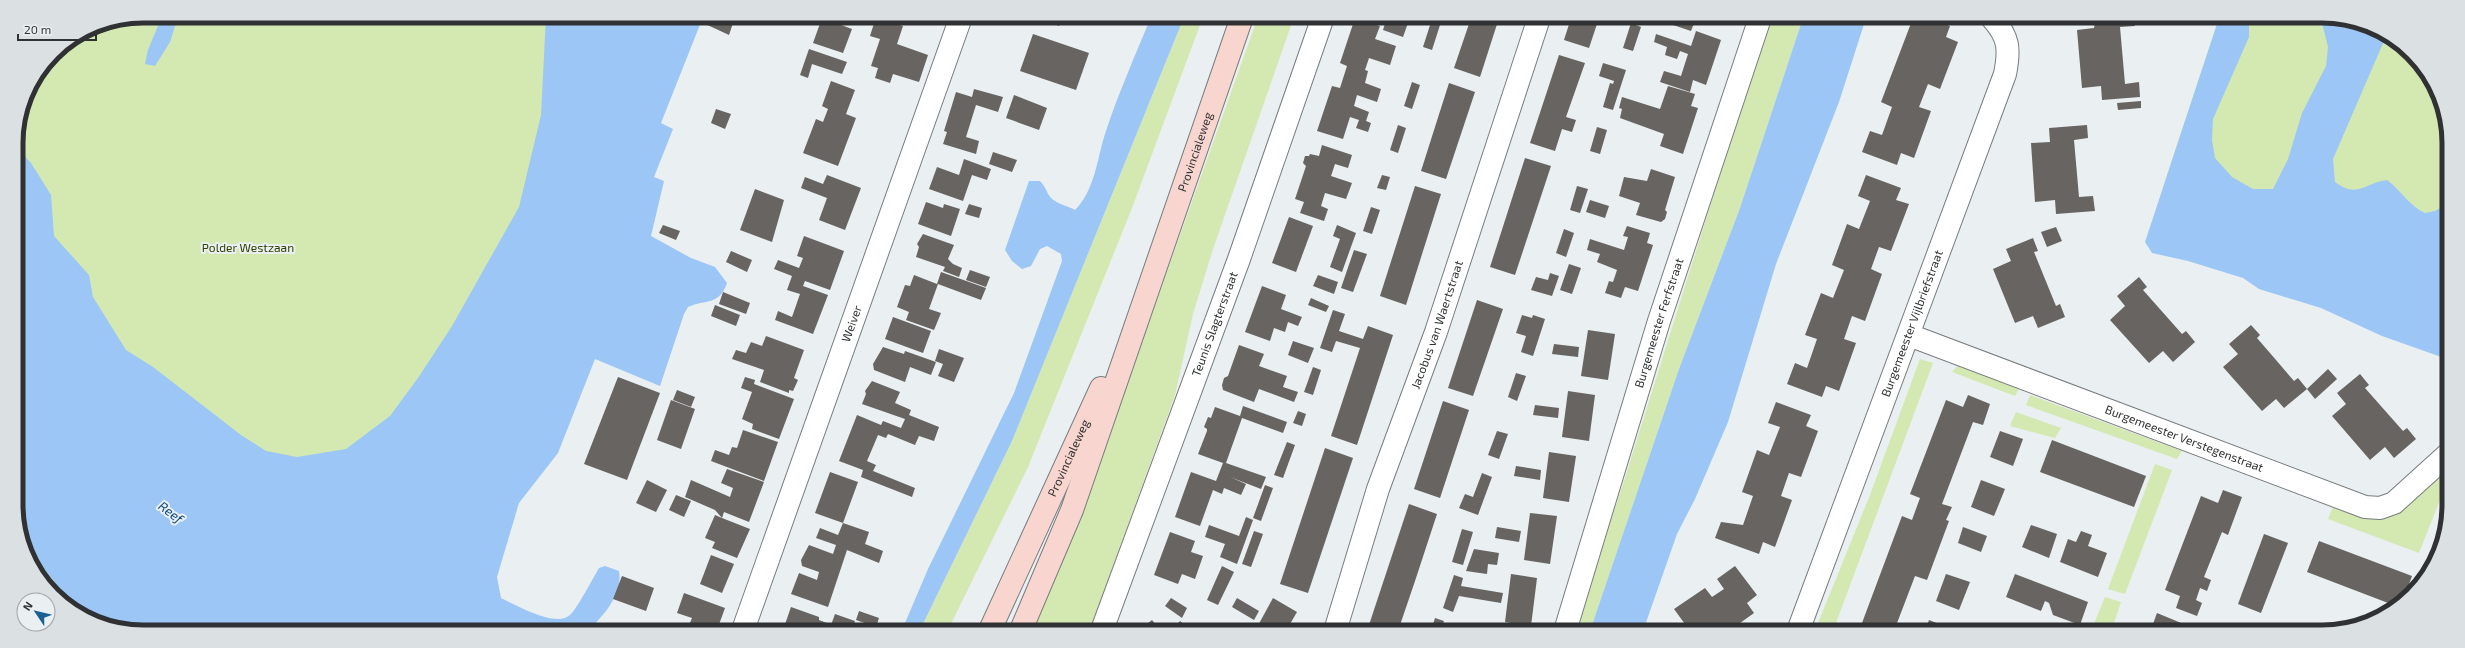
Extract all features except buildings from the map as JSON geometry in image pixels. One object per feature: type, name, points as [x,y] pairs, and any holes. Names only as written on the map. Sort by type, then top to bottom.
[{"type":"main road","name":"Provincialeweg","points":[[1023,625],[1072,510],[1240,23]]},
{"type":"main road","name":"Provincialeweg","points":[[992,625],[1048,501],[1148,287]]},
{"type":"street","name":"Weiver","points":[[745,625],[959,23]]},
{"type":"street","name":"Teunis Slagterstraat","points":[[1104,625],[1239,259],[1321,23]]},
{"type":"street","name":"Jacobus van Waertstraat","points":[[1337,625],[1378,489],[1436,332],[1537,23]]},
{"type":"street","name":"Burgemeester Ferfstraat","points":[[1568,625],[1659,321],[1758,23]]},
{"type":"street","name":"Burgemeester Vijlbriefstraat","points":[[1800,625],[2005,74],[2008,58],[2008,44],[2003,30],[1997,23]]},
{"type":"street","name":"Burgemeester Verstegenstraat","points":[[1909,335],[2366,507],[2380,508],[2394,503],[2442,459]]},
{"type":"green space","name":"Polder Westzaan","points":[[136,23],[553,23],[541,177],[441,384],[126,624],[105,619],[90,613],[58,590],[35,558],[29,543],[24,520],[23,136],[27,112],[32,97],[43,77],[58,58],[90,35],[112,27]]},
{"type":"green space","points":[[1182,23],[1201,23],[1132,208],[1028,467],[950,625],[922,625],[1012,441]]},
{"type":"green space","points":[[1256,23],[1292,23],[1213,249],[1193,314],[1175,395],[1092,625],[1032,625],[1120,403]]},
{"type":"green space","points":[[1767,23],[1801,23],[1740,208],[1679,369],[1592,625],[1576,625],[1624,481]]},
{"type":"green space","points":[[2217,23],[2337,24],[2360,29],[2375,35],[2407,58],[2422,77],[2430,90],[2440,120],[2442,136],[2442,357],[2375,332],[2321,307],[2162,190]]},
{"type":"green space","points":[[1920,359],[1933,363],[1835,625],[1817,625],[1870,495]]},
{"type":"green space","points":[[1960,363],[2020,386],[2015,396],[1952,372]]},
{"type":"green space","points":[[2030,395],[2182,451],[2177,459],[2026,405]]},
{"type":"green space","points":[[2016,412],[2061,428],[2055,438],[2010,426]]},
{"type":"green space","points":[[2155,464],[2172,470],[2125,594],[2108,589]]},
{"type":"green space","points":[[2442,474],[2442,495],[2419,553],[2328,519],[2334,504],[2385,519],[2402,508]]},
{"type":"green space","points":[[2105,597],[2121,602],[2113,625],[2093,625]]},
{"type":"water","points":[[159,23],[176,23],[170,42],[155,66],[145,64],[148,50]]},
{"type":"water","name":"Reef","points":[[546,23],[701,23],[661,123],[673,129],[654,177],[664,181],[651,236],[691,258],[715,267],[727,283],[724,290],[716,299],[688,307],[684,314],[660,386],[595,359],[558,453],[519,503],[497,577],[501,598],[536,614],[555,619],[564,618],[573,612],[599,568],[605,566],[619,571],[618,588],[615,596],[601,618],[594,625],[143,625],[120,623],[105,619],[90,613],[74,603],[51,578],[35,557],[29,543],[24,520],[23,154],[31,163],[51,195],[54,236],[89,275],[93,297],[126,350],[153,367],[241,435],[266,451],[297,457],[346,449],[390,416],[418,378],[452,326],[519,207],[541,115]]},
{"type":"water","points":[[1149,23],[1182,23],[1012,441],[922,625],[904,625],[928,569],[1014,393],[1062,261],[1061,254],[1047,246],[1040,249],[1031,266],[1022,269],[1012,261],[1005,250],[1029,181],[1040,181],[1053,200],[1075,210],[1082,202],[1091,184],[1105,134]]},
{"type":"water","points":[[1801,23],[1864,23],[1839,102],[1776,264],[1728,422],[1695,499],[1677,534],[1645,625],[1592,625],[1679,369],[1740,208]]},
{"type":"water","points":[[2217,23],[2249,23],[2249,37],[2213,119],[2212,140],[2215,158],[2232,177],[2253,189],[2273,189],[2288,159],[2302,113],[2326,66],[2328,47],[2322,23],[2345,25],[2360,29],[2384,41],[2333,159],[2335,182],[2343,187],[2355,190],[2387,180],[2414,206],[2425,213],[2435,211],[2442,207],[2442,357],[2382,336],[2321,308],[2259,289],[2243,278],[2188,261],[2152,253],[2145,242]]}]
